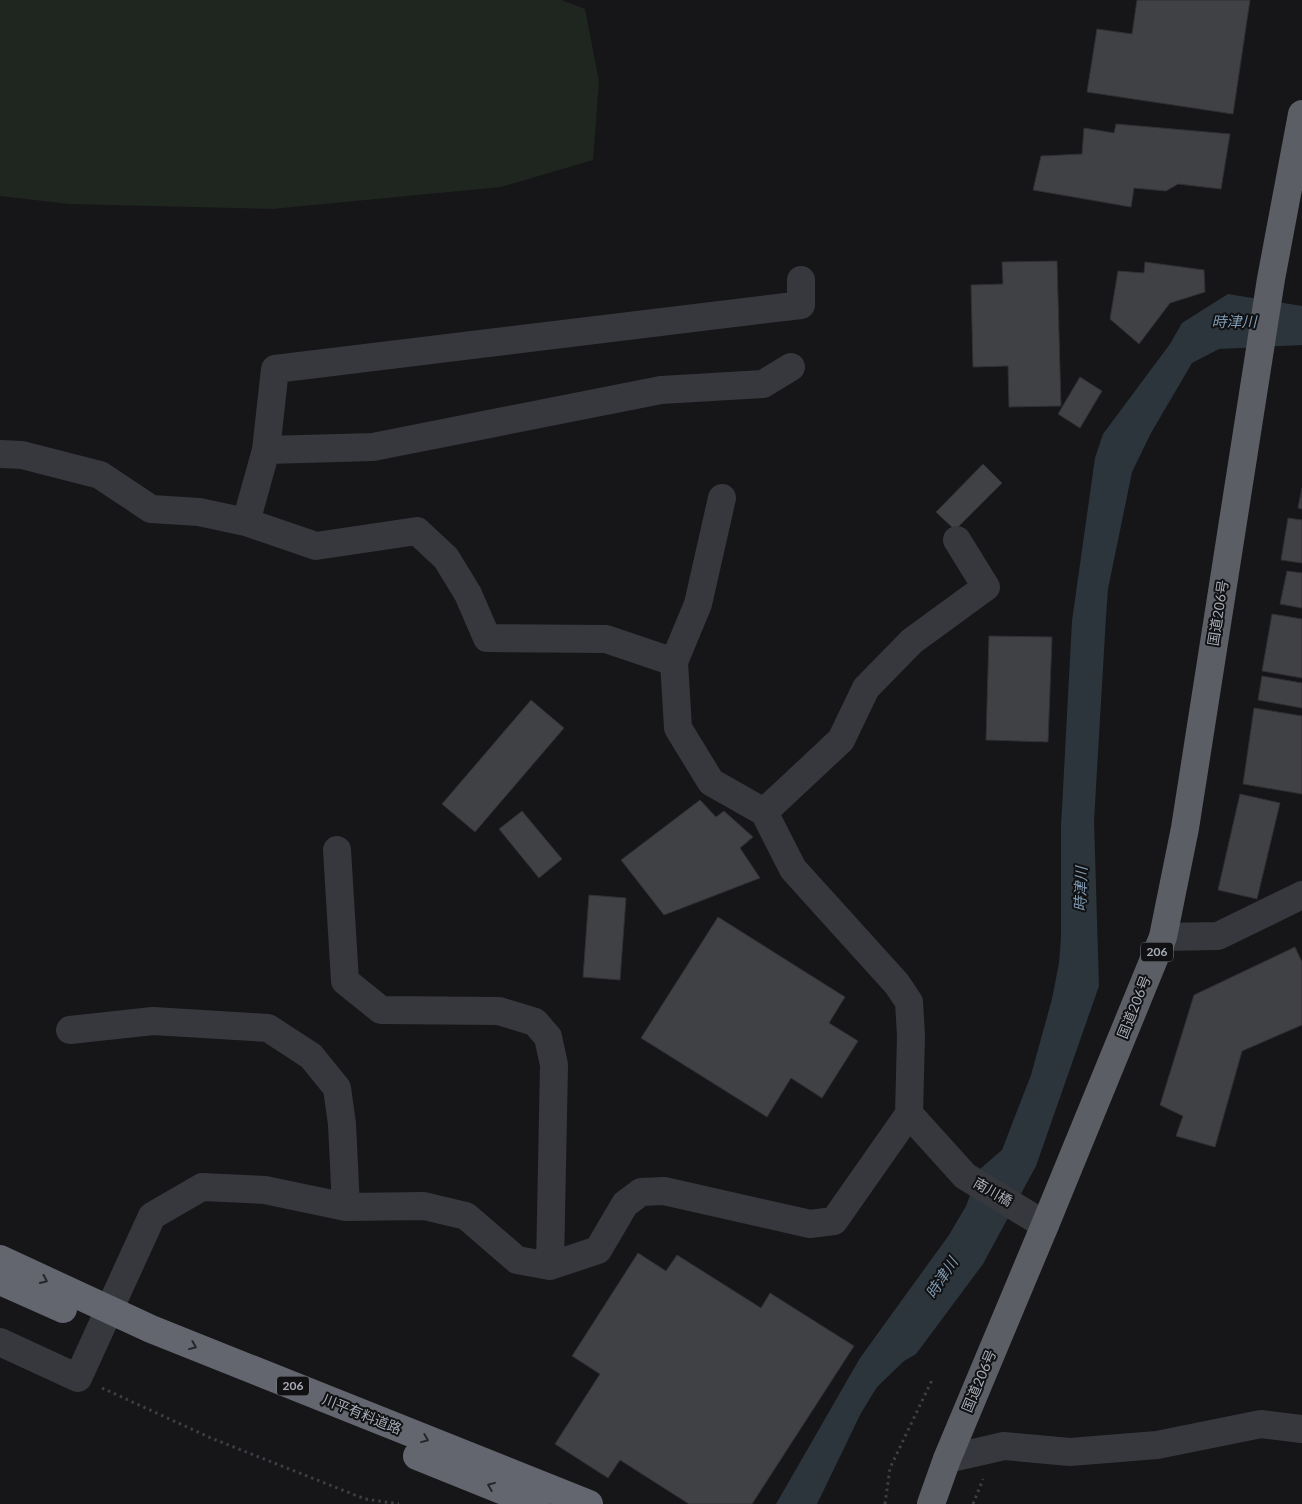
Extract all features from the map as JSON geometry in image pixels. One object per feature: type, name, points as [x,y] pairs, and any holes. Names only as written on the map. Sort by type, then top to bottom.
[{"type":"highway","name":"国道206号","points":[[930,1504],[946,1459],[1046,1225],[1163,937],[1186,819],[1271,279],[1302,114]]},
{"type":"highway","name":"川平有料道路","points":[[0,1260],[151,1330],[589,1504]]},
{"type":"highway","name":"川平有料道路","points":[[0,1281],[162,1353],[536,1504]]},
{"type":"street","points":[[246,522],[266,450],[275,369],[801,305],[801,280]]},
{"type":"street","points":[[266,450],[373,448],[661,390],[763,384],[791,367]]},
{"type":"street","points":[[0,454],[22,454],[100,475],[151,510],[199,512],[246,522],[316,546],[417,531],[446,558],[468,594],[486,638],[606,639],[674,662]]},
{"type":"street","points":[[0,1342],[78,1378],[152,1216],[202,1187],[265,1190],[346,1207],[424,1206],[466,1216],[517,1260],[550,1266],[598,1250],[625,1204],[641,1192],[664,1191],[810,1224],[834,1221],[908,1114],[911,1036],[908,1002],[897,984],[793,869],[764,812],[711,782],[678,728],[674,662],[698,604],[722,498]]},
{"type":"street","points":[[764,812],[841,740],[866,688],[912,641],[986,587],[958,540]]},
{"type":"street","points":[[337,850],[345,981],[381,1010],[499,1011],[535,1022],[548,1037],[554,1065],[550,1266]]},
{"type":"street","points":[[1163,937],[1218,936],[1302,895]]},
{"type":"street","points":[[70,1030],[153,1020],[268,1028],[311,1056],[337,1088],[342,1124],[346,1207]]},
{"type":"street","name":"南川橋","points":[[908,1114],[965,1176],[1046,1225]]},
{"type":"street","points":[[946,1459],[1004,1446],[1070,1452],[1156,1445],[1261,1424],[1302,1429]]},
{"type":"path","points":[[884,1504],[890,1468],[932,1380]]},
{"type":"path","points":[[124,1398],[211,1438],[365,1499],[398,1504]]},
{"type":"path","points":[[973,1504],[986,1470]]},
{"type":"shaded area","points":[[0,0],[561,0],[585,9],[599,81],[593,160],[501,187],[272,209],[69,204],[0,196]]},
{"type":"water","name":"時津川","points":[[1228,294],[1302,306],[1302,345],[1219,349],[1192,363],[1151,433],[1132,472],[1108,589],[1106,617],[1094,821],[1099,986],[1036,1166],[983,1264],[916,1354],[904,1361],[877,1387],[861,1413],[817,1504],[776,1504],[860,1358],[949,1235],[966,1206],[980,1169],[1002,1150],[1031,1075],[1052,999],[1059,963],[1061,938],[1061,827],[1072,621],[1095,458],[1103,434],[1170,344],[1182,323]]},
{"type":"building","points":[[1137,0],[1250,0],[1233,114],[1087,92],[1097,29],[1132,34]]},
{"type":"building","points":[[1116,124],[1230,134],[1221,189],[1178,184],[1166,191],[1134,188],[1131,207],[1033,190],[1041,156],[1082,154],[1084,128],[1114,133]]},
{"type":"building","points":[[1057,261],[1061,406],[1009,407],[1008,366],[973,367],[971,285],[1003,284],[1002,262]]},
{"type":"building","points":[[1145,262],[1204,270],[1205,292],[1170,303],[1139,344],[1110,319],[1118,271],[1144,273]]},
{"type":"building","points":[[1080,377],[1102,391],[1080,428],[1058,414]]},
{"type":"building","points":[[983,464],[1002,483],[955,530],[936,512]]},
{"type":"building","points":[[1302,488],[1302,509],[1298,508]]},
{"type":"building","points":[[1288,518],[1302,520],[1302,563],[1281,560]]},
{"type":"building","points":[[1287,571],[1302,573],[1302,608],[1280,604]]},
{"type":"building","points":[[1272,614],[1302,619],[1302,678],[1262,671]]},
{"type":"building","points":[[989,636],[1052,637],[1048,742],[986,740]]},
{"type":"building","points":[[1262,676],[1302,683],[1302,708],[1258,700]]},
{"type":"building","points":[[531,700],[564,728],[475,832],[442,804]]},
{"type":"building","points":[[1254,708],[1302,716],[1302,794],[1243,784]]},
{"type":"building","points":[[1240,794],[1280,803],[1257,899],[1218,890]]},
{"type":"building","points":[[700,800],[716,817],[724,811],[753,837],[740,848],[760,878],[664,915],[621,860]]},
{"type":"building","points":[[522,811],[562,859],[539,878],[499,829]]},
{"type":"building","points":[[589,895],[626,898],[620,980],[583,977]]},
{"type":"building","points":[[718,917],[845,997],[829,1023],[858,1041],[822,1098],[791,1078],[767,1117],[641,1038]]},
{"type":"building","points":[[1295,947],[1302,962],[1302,1025],[1242,1051],[1215,1147],[1176,1136],[1183,1116],[1160,1105],[1194,995]]},
{"type":"building","points":[[638,1253],[666,1271],[677,1255],[761,1308],[770,1293],[854,1346],[752,1504],[689,1504],[620,1460],[608,1478],[555,1444],[600,1374],[572,1356]]}]
